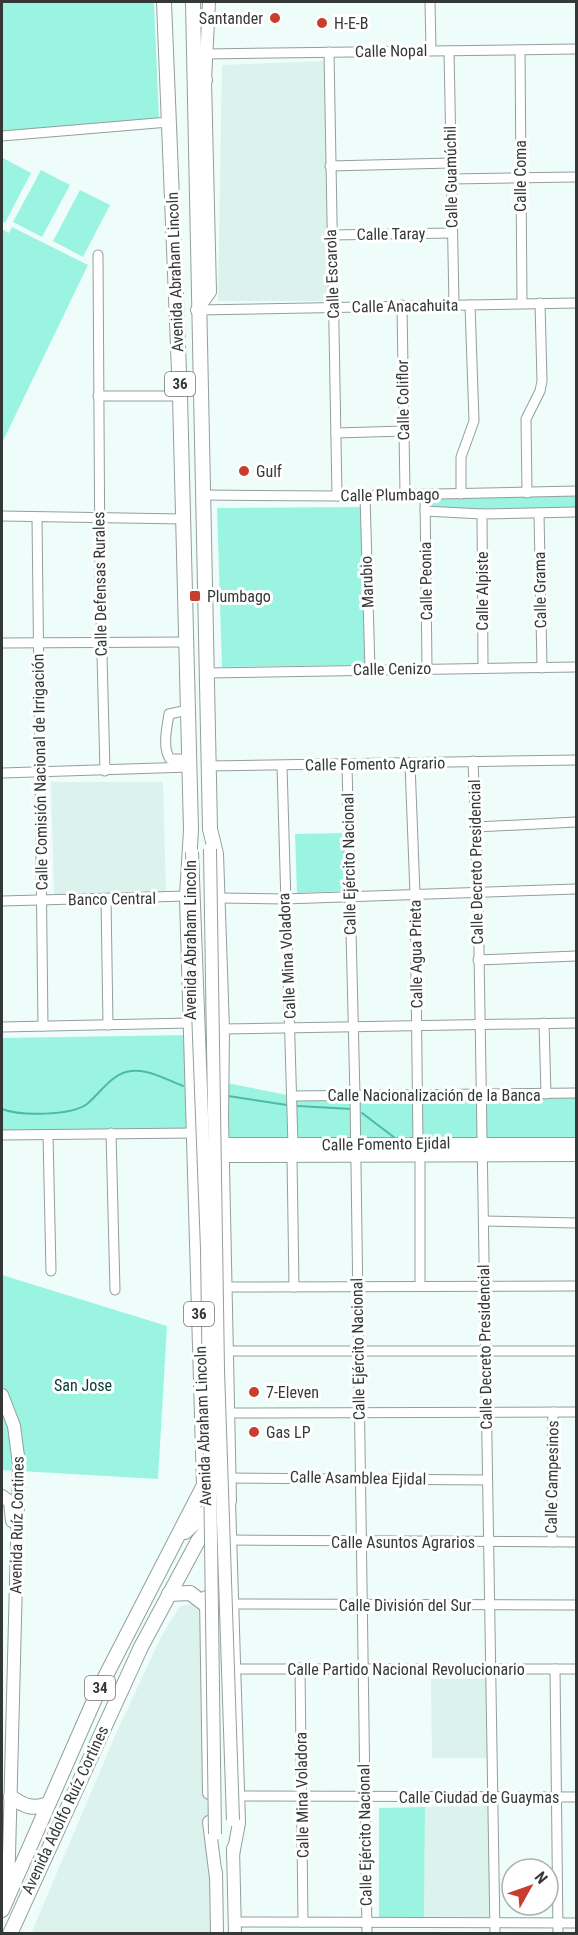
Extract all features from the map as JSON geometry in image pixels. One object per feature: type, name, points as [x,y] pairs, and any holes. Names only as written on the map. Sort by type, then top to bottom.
[{"type":"main road","name":"Avenida Abraham Lincoln","points":[[164,2],[180,396],[191,830],[207,1249],[217,1934]]},
{"type":"main road","name":"36","points":[[193,2],[197,310],[210,766],[218,1370],[235,1928]]},
{"type":"main road","points":[[197,310],[210,292],[205,81],[209,2]]},
{"type":"main road","points":[[194,102],[205,81]]},
{"type":"main road","points":[[196,207],[206,186]]},
{"type":"main road","name":"Avenida Abraham Lincoln","points":[[210,829],[216,854],[219,898],[222,1029],[221,1118],[228,1507],[234,1604],[239,1823],[233,1855]]},
{"type":"main road","name":"Avenida Abraham Lincoln","points":[[191,830],[187,896],[206,1512],[209,1829],[216,1878]]},
{"type":"main road","points":[[193,1118],[209,1126],[221,1118]]},
{"type":"main road","name":"Calle Fomento Ejidal","points":[[194,1144],[222,1150],[292,1151],[482,1149],[576,1144]]},
{"type":"main road","name":"Calle Fomento Ejidal","points":[[482,1149],[576,1155]]},
{"type":"main road","name":"Avenida Ruíz Cortines","points":[[2,1395],[14,1426],[19,1464],[8,1896]]},
{"type":"main road","name":"Avenida Adolfo Ruíz Cortines","points":[[2,1910],[100,1687],[204,1485]]},
{"type":"main road","points":[[2,1496],[9,1502],[12,1509],[11,1588],[16,1605]]},
{"type":"main road","points":[[174,1544],[206,1512],[228,1507]]},
{"type":"main road","name":"34","points":[[206,1529],[228,1507]]},
{"type":"main road","name":"Avenida Adolfo Ruíz Cortines","points":[[11,1930],[141,1647],[206,1529]]},
{"type":"main road","points":[[185,1566],[206,1549],[230,1540]]},
{"type":"main road","points":[[207,1586],[221,1576],[232,1584]]},
{"type":"main road","points":[[169,1594],[190,1593],[206,1605]]},
{"type":"main road","points":[[70,1801],[75,1774],[91,1734],[84,1725]]},
{"type":"main road","points":[[2,1750],[13,1736]]},
{"type":"main road","points":[[11,1797],[30,1808],[48,1804]]},
{"type":"main road","points":[[8,1896],[11,1930]]},
{"type":"street","points":[[430,2],[431,50]]},
{"type":"street","name":"Calle Coma","points":[[520,50],[522,303]]},
{"type":"street","name":"Calle Nopal","points":[[206,54],[576,50]]},
{"type":"street","name":"Calle Guamúchil","points":[[449,51],[454,304]]},
{"type":"street","name":"Calle Escarola","points":[[328,52],[337,496]]},
{"type":"street","points":[[2,136],[169,122]]},
{"type":"street","points":[[330,166],[451,163]]},
{"type":"street","points":[[451,179],[576,177]]},
{"type":"street","name":"Calle Taray","points":[[331,235],[452,232]]},
{"type":"street","name":"Calle Defensas Rurales","points":[[98,255],[99,517],[105,771]]},
{"type":"street","points":[[527,493],[526,419],[540,391],[542,381],[540,303]]},
{"type":"street","name":"Calle Anacahuita","points":[[197,310],[576,303]]},
{"type":"street","points":[[461,494],[461,457],[474,421],[470,305]]},
{"type":"street","name":"Calle Coliflor","points":[[402,306],[405,495]]},
{"type":"street","points":[[98,396],[180,396]]},
{"type":"street","points":[[336,433],[404,431]]},
{"type":"street","name":"Calle Plumbago","points":[[203,495],[337,496],[576,491]]},
{"type":"street","name":"Marubio","points":[[364,495],[370,669]]},
{"type":"street","name":"Calle Peonia","points":[[425,495],[427,668]]},
{"type":"street","name":"Calle Plumbago","points":[[425,511],[482,514],[576,512]]},
{"type":"street","name":"Calle Grama","points":[[539,513],[542,668]]},
{"type":"street","name":"Calle Alpiste","points":[[482,514],[483,668]]},
{"type":"street","points":[[2,516],[183,519]]},
{"type":"street","name":"Calle Comisión Nacional de Irrigación","points":[[37,518],[44,1026]]},
{"type":"street","points":[[2,644],[186,642]]},
{"type":"street","name":"Calle Cenizo","points":[[207,674],[370,669],[576,667]]},
{"type":"street","points":[[188,710],[170,714],[166,732],[167,755],[170,759],[189,763]]},
{"type":"street","name":"Calle Fomento Agrario","points":[[210,766],[576,760]]},
{"type":"street","name":"Calle Decreto Presidencial","points":[[473,761],[482,1095],[484,1351],[487,1412],[495,1929]]},
{"type":"street","points":[[2,773],[105,771],[189,763]]},
{"type":"street","name":"Calle Agua Prieta","points":[[410,764],[415,894],[420,1286]]},
{"type":"street","name":"Calle Ejército Nacional","points":[[347,765],[354,1026],[367,1928]]},
{"type":"street","name":"Calle Mina Voladora","points":[[282,766],[284,899],[291,1026],[294,1287]]},
{"type":"street","points":[[476,827],[576,822]]},
{"type":"street","points":[[219,898],[284,899],[576,889]]},
{"type":"street","name":"Banco Central","points":[[2,901],[187,896]]},
{"type":"street","points":[[106,899],[108,1025]]},
{"type":"street","points":[[478,960],[576,956]]},
{"type":"street","points":[[2,1027],[190,1023]]},
{"type":"street","points":[[544,1023],[546,1094]]},
{"type":"street","points":[[222,1029],[291,1026],[576,1023]]},
{"type":"street","name":"Calle Nacionalización de la Banca","points":[[292,1095],[576,1094]]},
{"type":"street","points":[[2,1135],[48,1136],[111,1133],[194,1144]]},
{"type":"street","points":[[111,1133],[115,1290]]},
{"type":"street","points":[[48,1136],[51,1271]]},
{"type":"street","points":[[484,1221],[576,1222]]},
{"type":"street","points":[[224,1287],[576,1287]]},
{"type":"street","points":[[225,1351],[576,1351]]},
{"type":"street","name":"Calle Campesinos","points":[[552,1542],[553,1412]]},
{"type":"street","points":[[227,1413],[576,1412]]},
{"type":"street","name":"Calle Asamblea Ejidal","points":[[229,1478],[488,1480]]},
{"type":"street","name":"Calle Asuntos Agrarios","points":[[230,1540],[361,1543],[576,1542]]},
{"type":"street","name":"Calle División del Sur","points":[[234,1604],[576,1605]]},
{"type":"street","name":"Calle Mina Voladora","points":[[300,1668],[303,1922]]},
{"type":"street","name":"Calle Partido Nacional Revolucionario","points":[[236,1669],[576,1669]]},
{"type":"street","points":[[555,1669],[558,1928]]},
{"type":"street","name":"Calle Ciudad de Guaymas","points":[[238,1796],[576,1797]]},
{"type":"street","points":[[235,1928],[303,1922],[367,1928],[495,1929],[558,1928],[576,1923]]},
{"type":"shaded area","points":[[324,61],[328,301],[218,301],[222,65]]},
{"type":"shaded area","points":[[51,782],[163,782],[166,895],[54,896]]},
{"type":"shaded area","points":[[193,1604],[203,1614],[211,1933],[31,1934],[115,1736],[160,1639],[180,1606]]},
{"type":"shaded area","points":[[431,1679],[491,1679],[490,1758],[432,1758]]},
{"type":"shaded area","points":[[490,1806],[493,1921],[424,1921],[425,1807]]},
{"type":"green space","points":[[2,2],[154,2],[159,118],[2,132]]},
{"type":"green space","points":[[3,158],[31,173],[5,223],[2,221]]},
{"type":"green space","points":[[41,170],[70,185],[42,237],[13,222]]},
{"type":"green space","points":[[80,190],[110,205],[83,257],[53,241]]},
{"type":"green space","points":[[12,227],[88,265],[2,443],[2,229],[9,233]]},
{"type":"green space","points":[[576,495],[576,508],[435,509],[430,503],[434,497]]},
{"type":"green space","points":[[362,507],[365,665],[222,667],[217,508]]},
{"type":"green space","points":[[347,833],[346,891],[297,893],[295,834]]},
{"type":"green space","points":[[188,1035],[193,1130],[2,1134],[2,1038]]},
{"type":"green space","points":[[227,1083],[292,1096],[576,1093],[576,1144],[222,1144]]},
{"type":"green space","name":"San Jose","points":[[2,1275],[167,1326],[158,1479],[2,1470]]},
{"type":"green space","points":[[425,1807],[424,1921],[379,1922],[379,1808]]},
{"type":"waterway","points":[[2,1109],[45,1114],[70,1111],[87,1104],[115,1077],[126,1072],[141,1071],[155,1074],[183,1086]]},
{"type":"waterway","points":[[228,1096],[287,1105]]},
{"type":"waterway","points":[[298,1106],[351,1109]]},
{"type":"waterway","points":[[362,1113],[395,1138]]},
{"type":"place","name":"Santander","points":[[275,18]]},
{"type":"place","name":"H-E-B","points":[[322,23]]},
{"type":"place","name":"Gulf","points":[[244,471]]},
{"type":"place","name":"Plumbago","points":[[195,596]]},
{"type":"place","name":"7-Eleven","points":[[254,1392]]},
{"type":"place","name":"Gas LP","points":[[254,1432]]}]
